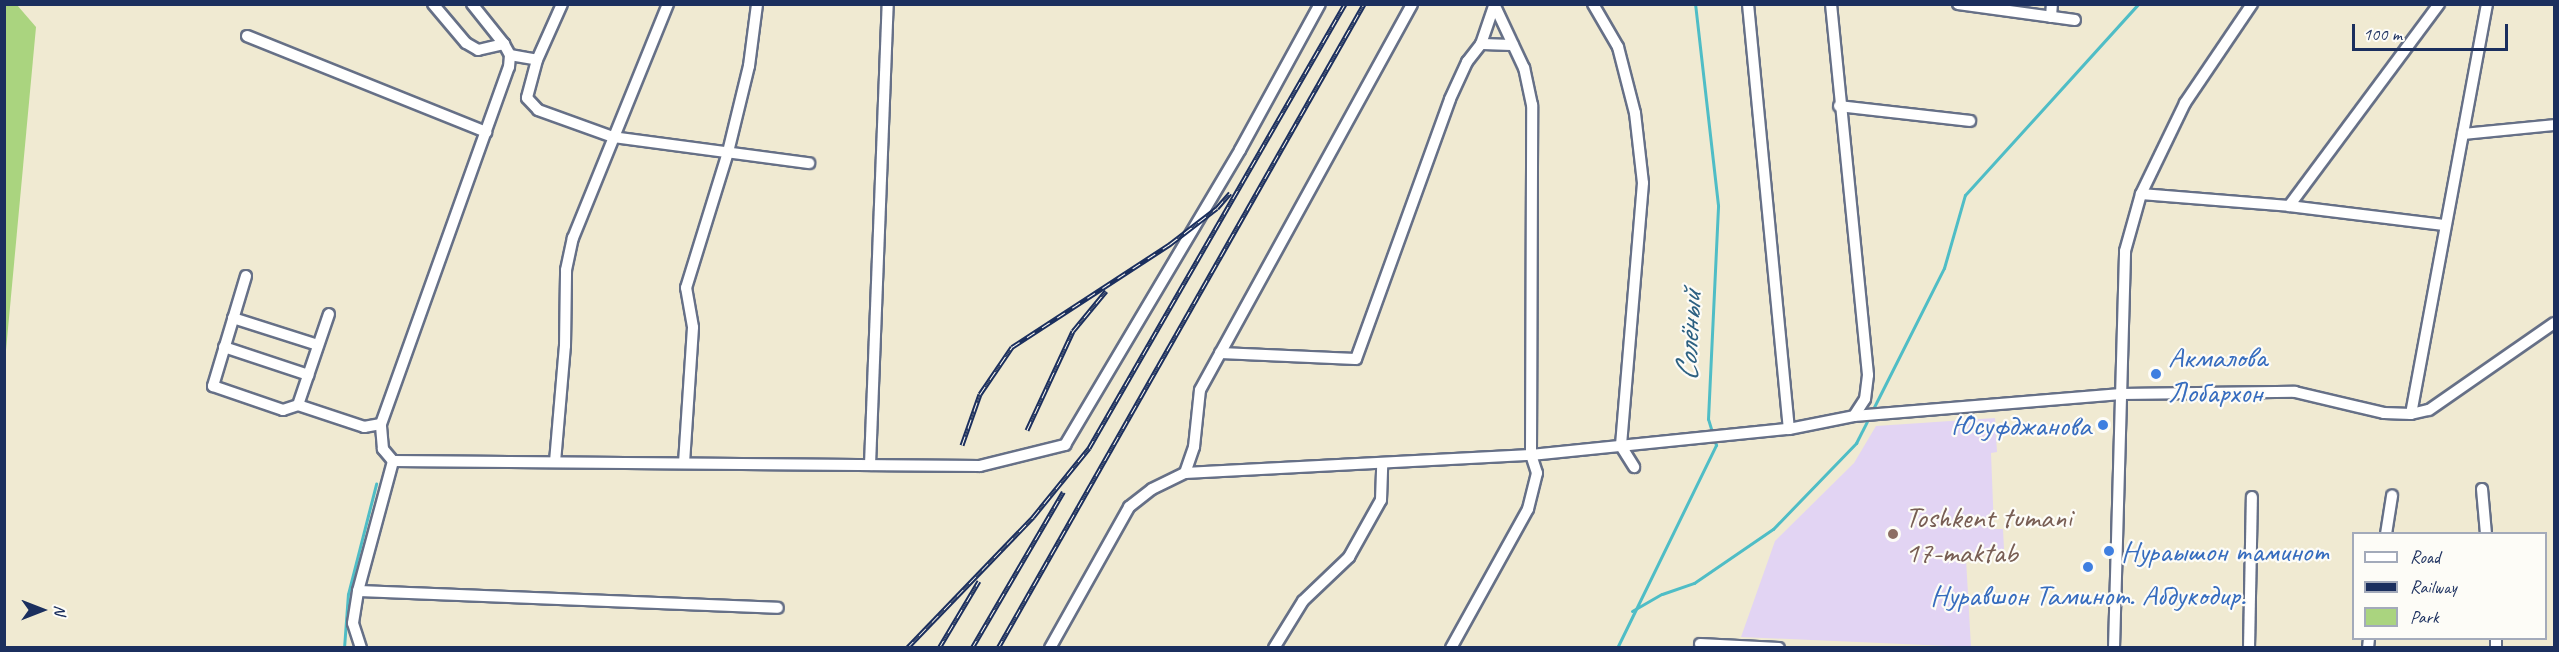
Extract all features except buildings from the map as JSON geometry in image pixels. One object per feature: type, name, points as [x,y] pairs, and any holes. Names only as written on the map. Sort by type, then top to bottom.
[{"type":"street","points":[[433,4],[466,43],[478,50],[504,44]]},
{"type":"street","points":[[472,4],[510,55],[506,78],[381,424],[383,449],[393,461],[980,466],[1065,445],[1240,150],[1320,4]]},
{"type":"street","points":[[562,4],[537,60],[528,101],[538,110],[613,137],[809,163]]},
{"type":"street","points":[[555,462],[565,346],[566,270],[573,238],[668,4]]},
{"type":"street","points":[[684,464],[693,327],[686,288],[728,152],[749,66],[757,4]]},
{"type":"street","points":[[870,465],[888,4]]},
{"type":"street","points":[[1185,473],[1194,447],[1200,390],[1412,4]]},
{"type":"street","points":[[1593,4],[1618,47],[1635,113],[1643,183],[1621,446],[1634,467]]},
{"type":"street","points":[[1748,4],[1789,429]]},
{"type":"street","points":[[1831,4],[1839,106],[1869,375],[1859,415]]},
{"type":"street","points":[[1958,4],[2075,20]]},
{"type":"street","points":[[2050,17],[2052,4]]},
{"type":"street","points":[[2114,648],[2125,251],[2140,194],[2185,103],[2252,4]]},
{"type":"street","points":[[2289,206],[2439,4]]},
{"type":"street","points":[[2411,414],[2444,225],[2487,4]]},
{"type":"street","points":[[1220,353],[1356,359],[1450,99],[1467,62],[1481,44],[1494,5]]},
{"type":"street","points":[[1451,648],[1528,509],[1537,473],[1531,455],[1532,105],[1513,45],[1494,5]]},
{"type":"street","points":[[247,36],[486,132]]},
{"type":"street","points":[[1481,44],[1513,45]]},
{"type":"street","points":[[510,55],[537,60]]},
{"type":"street","points":[[1839,106],[1970,121]]},
{"type":"street","points":[[2463,134],[2554,125]]},
{"type":"street","points":[[2140,194],[2289,206],[2444,225]]},
{"type":"street","points":[[246,276],[213,386],[283,410],[298,405],[364,427],[381,424]]},
{"type":"street","points":[[298,405],[329,314]]},
{"type":"street","points":[[233,318],[318,345]]},
{"type":"street","points":[[1050,648],[1130,507],[1152,489],[1185,473],[1382,466],[1531,455],[1789,429],[1859,415],[2121,394],[2295,392],[2384,413],[2411,414],[2429,410],[2554,322]]},
{"type":"street","points":[[224,347],[308,375]]},
{"type":"street","points":[[361,648],[353,623],[358,591],[393,461]]},
{"type":"street","points":[[1274,648],[1303,601],[1349,557],[1381,500],[1382,466]]},
{"type":"street","points":[[2482,489],[2486,532]]},
{"type":"street","points":[[2386,532],[2392,495]]},
{"type":"street","points":[[2249,648],[2252,497]]},
{"type":"street","points":[[358,591],[778,608]]},
{"type":"street","points":[[1700,644],[1779,648]]},
{"type":"shaded area","name":"Toshkent tumani 17-maktab","points":[[1995,418],[1997,452],[1991,453],[1994,529],[2003,529],[2004,549],[1966,559],[1971,647],[1741,637],[1775,541],[1854,463],[1876,426]]},
{"type":"green space","points":[[4,5],[17,5],[36,27],[5,361]]},
{"type":"waterway","name":"Солёный","points":[[1617,648],[1716,445],[1708,419],[1718,205],[1695,4]]},
{"type":"waterway","points":[[1872,411],[1944,268],[1965,195],[2138,4]]},
{"type":"waterway","points":[[1632,611],[1662,594],[1694,583],[1773,529],[1856,443],[1869,417]]},
{"type":"waterway","points":[[344,648],[348,594],[376,484]]},
{"type":"railway","points":[[907,648],[1033,517],[1089,448],[1345,4]]},
{"type":"railway","points":[[998,648],[1364,4]]},
{"type":"railway","points":[[962,445],[980,394],[1012,347],[1170,244],[1217,208],[1230,193]]},
{"type":"railway","points":[[1027,430],[1073,331],[1106,291]]},
{"type":"railway","points":[[972,648],[1063,492]]},
{"type":"railway","points":[[939,648],[979,581]]},
{"type":"place","name":"Акмалова Лобархон","points":[[2156,374]]},
{"type":"place","name":"Юсуфджанова","points":[[2103,425]]},
{"type":"place","name":"Toshkent tumani 17-maktab","points":[[1893,534]]},
{"type":"place","name":"Нураышон таминот","points":[[2109,551]]},
{"type":"place","name":"Нуравшон Таминот. Абдукодир.","points":[[2088,567]]}]
